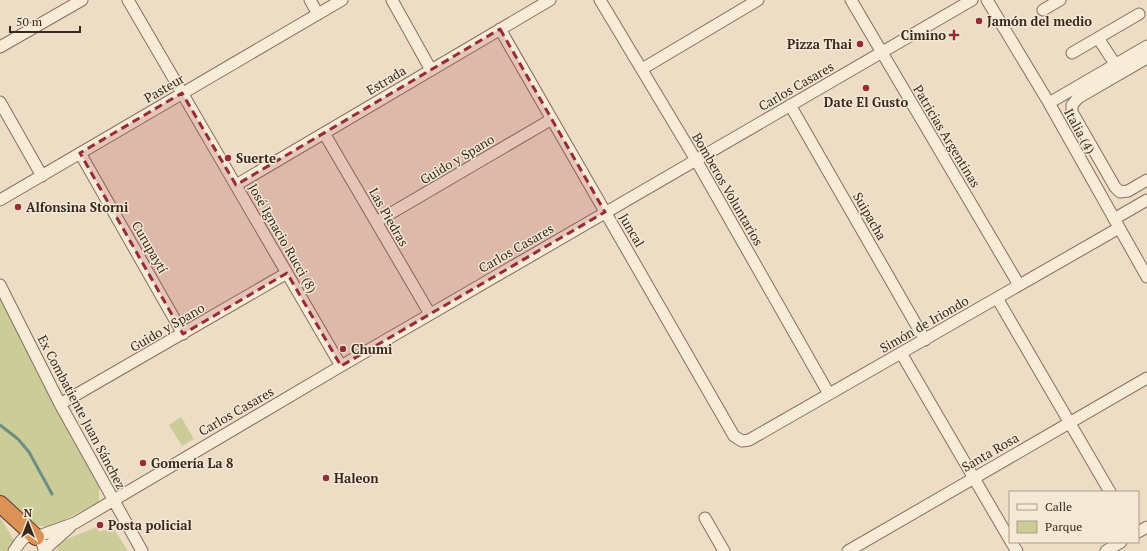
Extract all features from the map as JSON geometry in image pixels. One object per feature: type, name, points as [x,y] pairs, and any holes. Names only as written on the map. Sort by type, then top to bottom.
[{"type":"highway","points":[[0,504],[41,546]]},
{"type":"street","points":[[0,47],[82,0]]},
{"type":"street","name":"José Ignacio Rucci (8)","points":[[128,0],[341,366]]},
{"type":"street","points":[[310,0],[318,14]]},
{"type":"street","name":"Pasteur","points":[[0,200],[342,0]]},
{"type":"street","points":[[392,0],[431,70]]},
{"type":"street","name":"Estrada","points":[[236,185],[550,0]]},
{"type":"street","name":"Bomberos Voluntarios","points":[[600,0],[696,160],[829,394]]},
{"type":"street","points":[[642,70],[758,0]]},
{"type":"street","name":"Patricias Argentinas","points":[[851,0],[1020,285]]},
{"type":"street","name":"Carlos Casares","points":[[14,551],[24,538],[32,536],[41,546],[112,500],[972,0]]},
{"type":"street","name":"Italia (4)","points":[[987,0],[1048,103],[1147,277]]},
{"type":"street","points":[[1043,10],[1060,0]]},
{"type":"street","points":[[1072,53],[1139,14]]},
{"type":"street","name":"Juncal","points":[[500,29],[734,436],[742,441]]},
{"type":"street","points":[[1098,38],[1116,64]]},
{"type":"street","points":[[1048,103],[1147,46]]},
{"type":"street","points":[[1147,58],[1078,98],[1072,105],[1072,112],[1115,187],[1120,192],[1128,191],[1147,180]]},
{"type":"street","points":[[0,102],[42,176]]},
{"type":"street","name":"Suipacha","points":[[790,106],[925,340]]},
{"type":"street","name":"Guido y Spano","points":[[376,222],[552,119]]},
{"type":"street","name":"Las Piedras","points":[[324,133],[430,314]]},
{"type":"street","name":"Curupaytí","points":[[80,153],[183,334]]},
{"type":"street","name":"Simón de Iriondo","points":[[742,441],[749,440],[1020,285],[1117,223],[1147,200]]},
{"type":"street","name":"Guido y Spano","points":[[60,404],[287,273]]},
{"type":"street","name":"Ex Combatiente Juan Sánchez","points":[[0,285],[60,404],[112,500],[142,551]]},
{"type":"street","points":[[997,298],[1109,491]]},
{"type":"street","points":[[901,354],[1009,538]]},
{"type":"street","name":"Santa Rosa","points":[[848,551],[1147,378]]},
{"type":"street","points":[[705,518],[724,551]]},
{"type":"street","points":[[1106,551],[1119,543]]},
{"type":"highlighted area","points":[[500,29],[605,212],[341,366],[287,273],[183,334],[80,153],[182,93],[236,185]]},
{"type":"green space","points":[[0,292],[99,486],[99,502],[49,528],[29,523],[11,508],[0,496]]},
{"type":"green space","points":[[181,417],[194,439],[182,446],[169,425]]},
{"type":"green space","points":[[0,517],[15,542],[10,551],[0,551]]},
{"type":"green space","points":[[97,527],[99,531],[114,529],[128,551],[56,551],[60,542]]},
{"type":"waterway","points":[[0,425],[18,439],[29,452],[52,494]]},
{"type":"place","name":"Jamón del medio","points":[[979,21]]},
{"type":"place","name":"Cimino","points":[[954,35]]},
{"type":"place","name":"Pizza Thai","points":[[860,44]]},
{"type":"place","name":"Date El Gusto","points":[[866,88]]},
{"type":"place","name":"Suerte","points":[[228,158]]},
{"type":"place","name":"Alfonsina Storni","points":[[18,207]]},
{"type":"place","name":"Chumi","points":[[343,349]]},
{"type":"place","name":"Gomería La 8","points":[[143,463]]},
{"type":"place","name":"Haleon","points":[[326,478]]},
{"type":"place","name":"Posta policial","points":[[100,525]]}]
